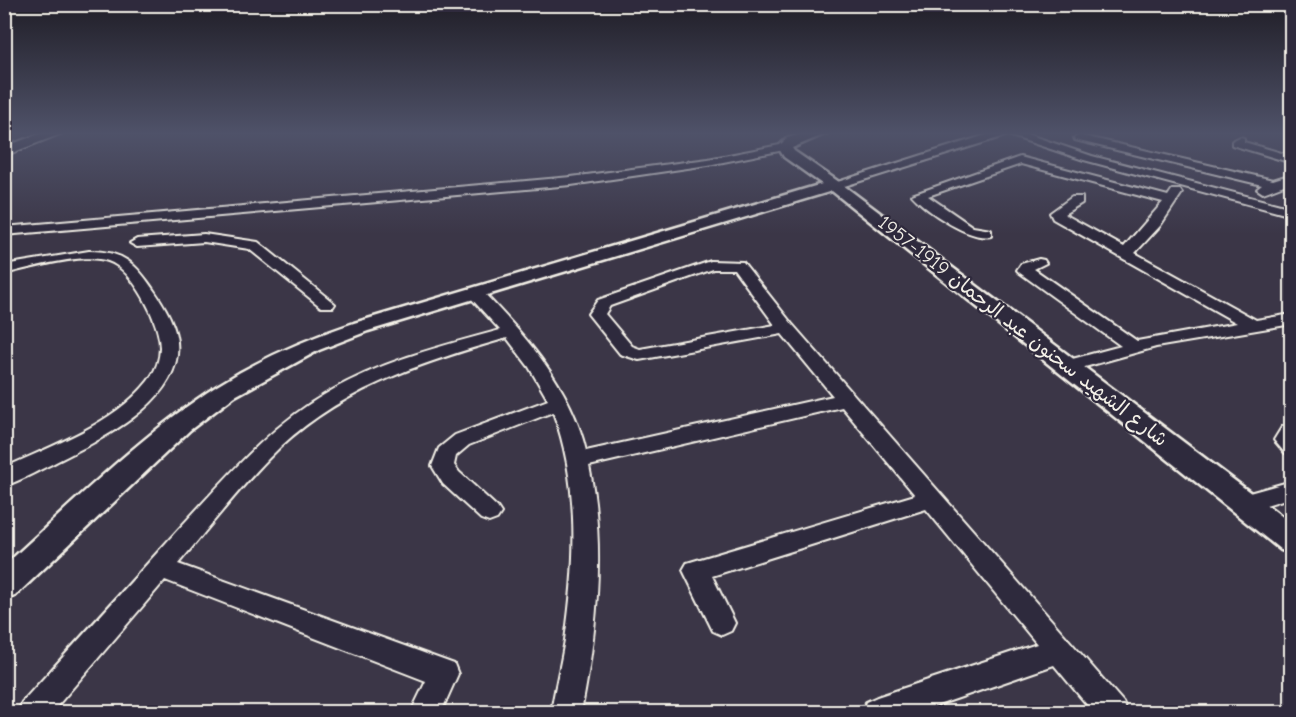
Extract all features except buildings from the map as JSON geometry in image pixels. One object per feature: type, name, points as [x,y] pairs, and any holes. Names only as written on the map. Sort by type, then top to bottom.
[{"type":"street","points":[[4,231],[571,181],[676,166]]},
{"type":"street","name":"شارع الشهيد سحنون عبد الرحمان 1919-1957","points":[[807,166],[1292,541]]},
{"type":"street","points":[[4,586],[181,424],[227,391],[311,345],[895,166]]},
{"type":"street","points":[[986,232],[969,230],[918,195],[1001,166]]},
{"type":"street","points":[[1044,166],[1170,200]]},
{"type":"street","points":[[1124,166],[1292,212]]},
{"type":"street","points":[[1200,166],[1274,184]]},
{"type":"street","points":[[1245,198],[1292,177]]},
{"type":"street","points":[[1126,254],[1155,223],[1185,183]]},
{"type":"street","points":[[1077,200],[1057,213],[1058,216],[1253,325]]},
{"type":"street","points":[[114,258],[137,243],[165,217]]},
{"type":"street","points":[[137,243],[204,238],[253,244],[327,304]]},
{"type":"street","points":[[4,270],[76,257],[114,258],[125,264],[136,275],[163,321],[170,345],[166,366],[154,386],[133,408],[111,423],[4,478]]},
{"type":"street","points":[[786,327],[639,355],[626,350],[596,314],[604,303],[711,265],[725,263],[738,265],[786,327],[1112,712]]},
{"type":"street","points":[[1039,263],[1026,267],[1025,270],[1134,347]]},
{"type":"street","points":[[475,293],[511,332],[545,378],[559,403],[578,461],[584,522],[583,599],[566,712]]},
{"type":"street","points":[[1067,366],[1134,347],[1292,319]]},
{"type":"street","points":[[33,712],[158,567],[261,453],[334,397],[375,376],[414,360],[511,332]]},
{"type":"street","points":[[578,461],[847,399]]},
{"type":"street","points":[[489,513],[451,478],[443,466],[446,453],[462,440],[559,403]]},
{"type":"street","points":[[1243,503],[1292,489]]},
{"type":"street","points":[[722,623],[696,570],[932,500]]},
{"type":"street","points":[[158,567],[444,674],[426,712]]},
{"type":"street","points":[[877,712],[1059,650]]}]
